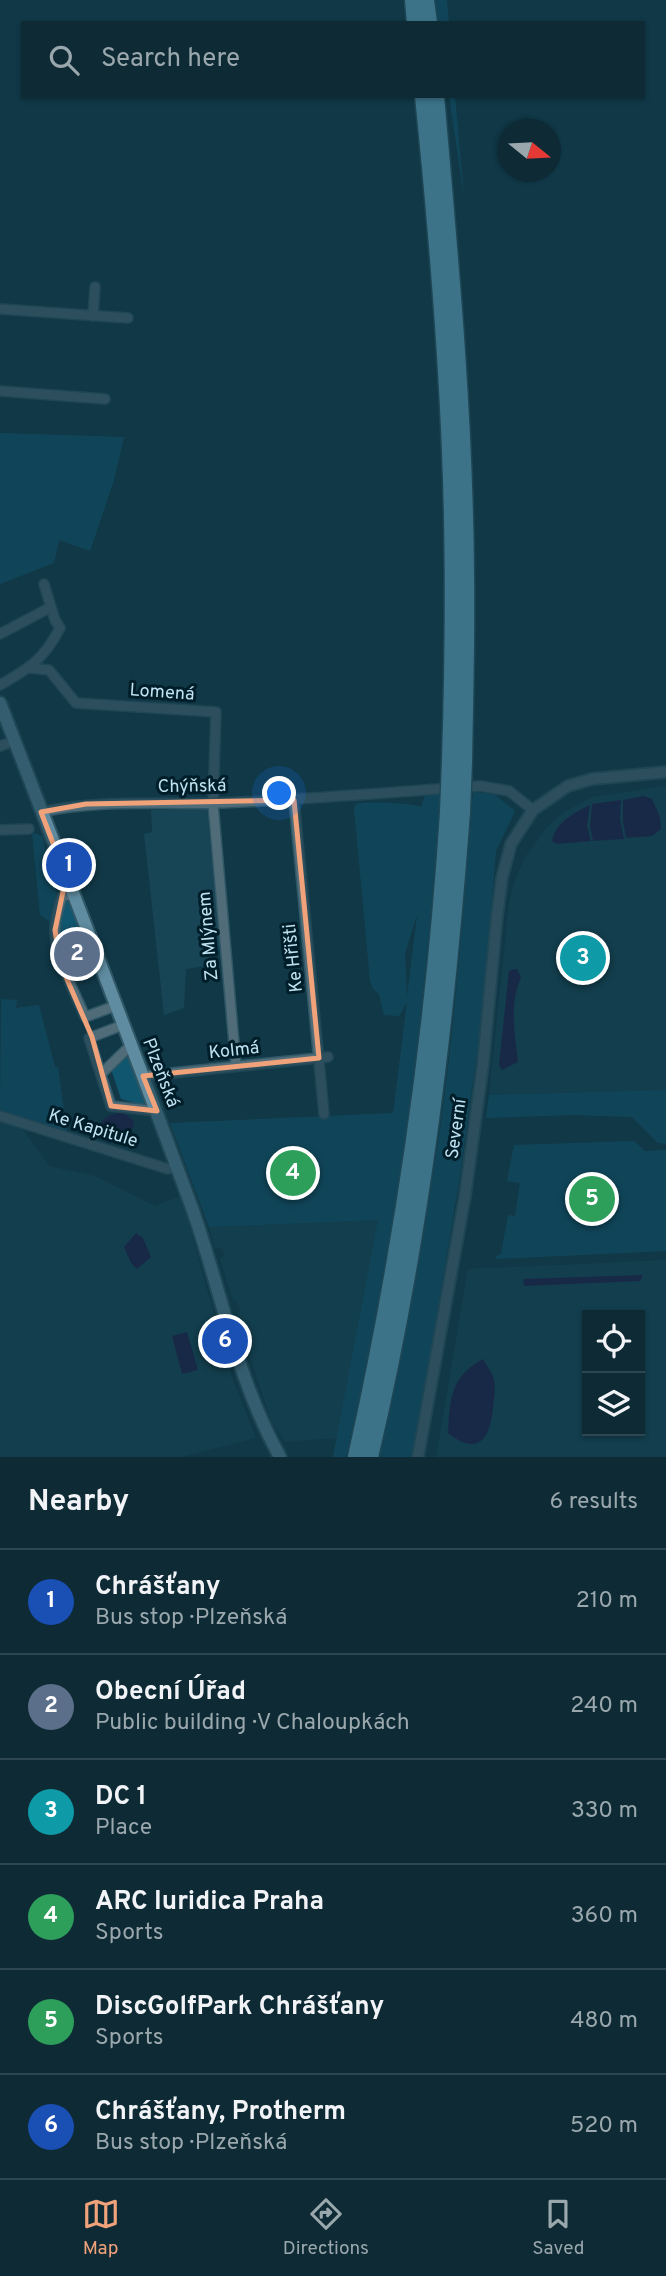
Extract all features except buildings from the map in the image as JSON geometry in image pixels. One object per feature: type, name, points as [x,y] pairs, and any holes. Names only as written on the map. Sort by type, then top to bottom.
[{"type":"highway","points":[[413,0],[415,21]]},
{"type":"highway","points":[[426,0],[429,21]]},
{"type":"highway","points":[[423,98],[438,257],[451,478],[457,761]]},
{"type":"highway","points":[[370,1457],[388,1376],[424,1178],[450,966],[466,574],[456,334],[436,98]]},
{"type":"highway","points":[[356,1457],[411,1175],[455,812]]},
{"type":"main road","name":"Plzeňská","points":[[0,704],[209,1256],[245,1382],[280,1457]]},
{"type":"street","points":[[93,316],[95,287]]},
{"type":"street","points":[[0,309],[128,318]]},
{"type":"street","points":[[0,391],[105,399]]},
{"type":"street","points":[[0,685],[30,668],[45,653],[60,628],[44,584]]},
{"type":"street","points":[[0,635],[51,607]]},
{"type":"street","name":"Lomená","points":[[30,668],[49,670],[76,703],[216,712],[212,804]]},
{"type":"street","points":[[0,746],[14,741]]},
{"type":"street","points":[[533,810],[555,793],[580,781],[666,772]]},
{"type":"street","name":"Chýňská","points":[[41,812],[86,804],[212,804],[480,786],[509,791],[533,810]]},
{"type":"street","name":"Ke Hřišti","points":[[294,800],[324,1057],[324,1114]]},
{"type":"street","name":"Za Mlýnem","points":[[212,804],[236,1066]]},
{"type":"street","name":"Severní","points":[[418,1457],[466,1196],[482,1075],[502,878],[511,844],[533,810]]},
{"type":"street","points":[[0,830],[29,829]]},
{"type":"street","points":[[72,895],[62,896],[55,930],[60,963],[69,977],[85,1017],[115,1006]]},
{"type":"street","points":[[59,951],[89,937]]},
{"type":"street","points":[[123,1026],[89,1038],[111,1106],[156,1111]]},
{"type":"street","points":[[100,1074],[131,1045]]},
{"type":"street","name":"Kolmá","points":[[143,1076],[324,1057]]},
{"type":"street","name":"Ke Kapitule","points":[[0,1116],[167,1169],[176,1166]]},
{"type":"highlighted area","points":[[294,800],[319,1058],[143,1076],[157,1111],[111,1106],[92,1037],[60,963],[55,930],[66,877],[41,812],[86,804]]},
{"type":"shaded area","points":[[435,0],[447,0],[449,21],[438,21]]},
{"type":"shaded area","points":[[449,98],[455,98],[464,196]]},
{"type":"shaded area","points":[[0,433],[124,437],[114,480],[90,551],[59,540],[54,563],[0,584]]},
{"type":"shaded area","points":[[666,786],[666,1090],[489,1095],[509,903],[515,880],[526,856],[547,827],[564,812],[593,797]]},
{"type":"shaded area","points":[[473,792],[494,794],[515,811],[496,851],[482,1016],[459,1182],[413,1457],[379,1457],[427,1211],[446,1087]]},
{"type":"shaded area","points":[[425,795],[440,795],[426,962],[406,1128],[380,1293],[346,1457],[333,1457],[378,1220],[209,1227],[170,1123],[393,1113],[407,1002],[399,1016],[384,1015],[379,994],[373,989],[370,980],[354,808],[356,804],[369,803],[421,807]],"holes":[[[417,915],[407,997],[405,953]]]},
{"type":"shaded area","points":[[644,796],[652,799],[660,817],[661,829],[652,836],[626,838],[623,800]]},
{"type":"shaded area","points":[[621,800],[620,819],[624,839],[593,841],[590,827],[592,804]]},
{"type":"shaded area","points":[[590,805],[587,826],[591,841],[557,844],[552,841],[561,824]]},
{"type":"shaded area","points":[[207,809],[220,948],[212,954],[205,966],[186,969],[184,1008],[164,1015],[144,834],[152,832],[151,810]]},
{"type":"shaded area","points":[[32,832],[42,836],[58,899],[52,923],[40,915]]},
{"type":"shaded area","points":[[69,900],[83,937],[73,941],[63,939],[58,927],[61,904]]},
{"type":"shaded area","points":[[517,969],[521,978],[514,1008],[518,1062],[502,1070],[499,1065],[509,971]]},
{"type":"shaded area","points":[[1,999],[17,1000],[16,1008],[39,1005],[55,1067],[58,1067],[67,1133],[4,1114],[0,1110]]},
{"type":"shaded area","points":[[127,1053],[147,1100],[143,1105],[121,1099],[111,1069]]},
{"type":"shaded area","points":[[666,1090],[666,1144],[658,1143],[632,1117],[572,1115],[486,1118],[489,1095]]},
{"type":"shaded area","points":[[123,1112],[134,1121],[131,1136],[118,1137],[108,1143],[100,1135],[101,1124],[109,1116]]},
{"type":"shaded area","points":[[0,1121],[23,1130],[49,1166],[95,1176],[155,1206],[181,1196],[232,1378],[256,1438],[180,1457],[0,1457]]},
{"type":"shaded area","points":[[634,1141],[645,1151],[666,1150],[666,1251],[496,1259],[495,1257],[501,1254],[508,1215],[515,1216],[520,1183],[507,1181],[514,1145]]},
{"type":"shaded area","points":[[379,1220],[337,1438],[285,1442],[271,1420],[244,1339],[238,1313],[240,1310],[236,1300],[233,1301],[220,1259],[224,1256],[222,1249],[215,1248],[209,1227]]},
{"type":"shaded area","points":[[136,1233],[143,1238],[151,1257],[137,1269],[131,1263],[124,1247]]},
{"type":"shaded area","points":[[666,1260],[666,1457],[436,1457],[468,1269]]},
{"type":"shaded area","points":[[643,1275],[640,1281],[524,1286],[523,1279]]},
{"type":"shaded area","points":[[187,1332],[198,1370],[182,1374],[172,1336]]},
{"type":"shaded area","points":[[483,1359],[495,1382],[491,1419],[481,1441],[467,1444],[448,1433],[451,1399],[464,1373]]},
{"type":"place","name":"Chrášťany","points":[[69,865]]},
{"type":"place","name":"Obecní Úřad","points":[[77,954]]},
{"type":"place","name":"DC 1","points":[[583,958]]},
{"type":"place","name":"ARC Iuridica Praha","points":[[293,1173]]},
{"type":"place","name":"DiscGolfPark Chrášťany","points":[[592,1199]]},
{"type":"place","name":"Chrášťany, Protherm","points":[[225,1341]]}]
